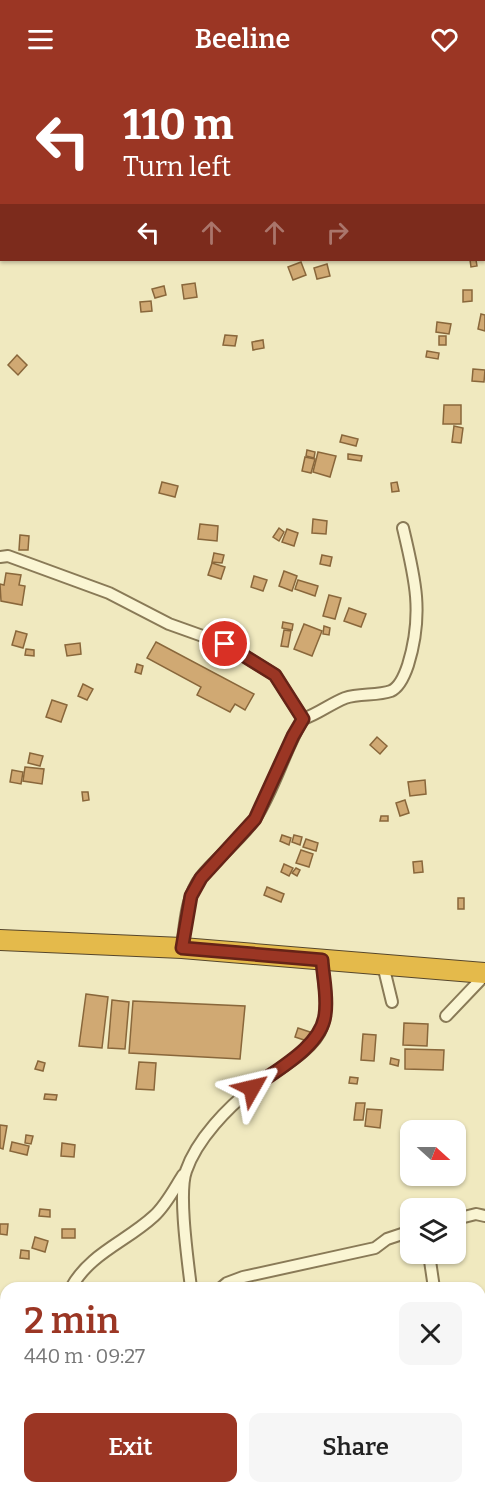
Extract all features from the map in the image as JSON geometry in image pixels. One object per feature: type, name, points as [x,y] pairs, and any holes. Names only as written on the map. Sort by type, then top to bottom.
[{"type":"highway","points":[[0,940],[182,948],[485,974]]},
{"type":"street","points":[[182,948],[191,896],[201,878],[255,819],[303,719],[345,698],[392,690],[404,677],[413,649],[418,615],[416,580],[403,528]]},
{"type":"street","points":[[0,557],[8,556],[109,593],[169,624],[225,644],[275,675],[303,719]]},
{"type":"street","points":[[74,1282],[106,1250],[158,1212],[185,1172],[200,1142],[224,1115],[252,1088],[302,1052],[317,1037],[322,1029],[326,1004],[322,960]]},
{"type":"street","points":[[383,965],[392,1002]]},
{"type":"street","points":[[446,1016],[485,974]]},
{"type":"street","points":[[185,1172],[183,1198],[190,1282]]},
{"type":"street","points":[[466,1216],[476,1214],[485,1216]]},
{"type":"street","points":[[230,1282],[243,1277],[375,1248],[387,1239],[400,1235]]},
{"type":"street","points":[[430,1264],[433,1282]]},
{"type":"building","points":[[470,261],[476,261],[477,266],[471,267]]},
{"type":"building","points":[[301,262],[306,275],[293,280],[288,267]]},
{"type":"building","points":[[327,264],[330,276],[317,279],[314,268]]},
{"type":"building","points":[[195,283],[197,297],[184,299],[182,285]]},
{"type":"building","points":[[164,286],[166,295],[155,298],[152,289]]},
{"type":"building","points":[[463,290],[472,290],[472,301],[463,302]]},
{"type":"building","points":[[151,301],[152,311],[141,312],[140,302]]},
{"type":"building","points":[[481,314],[485,315],[485,331],[478,329]]},
{"type":"building","points":[[437,322],[451,324],[449,334],[436,332]]},
{"type":"building","points":[[225,335],[237,336],[235,346],[223,345]]},
{"type":"building","points":[[439,336],[446,336],[446,345],[439,345]]},
{"type":"building","points":[[263,340],[264,348],[253,350],[252,342]]},
{"type":"building","points":[[427,351],[439,353],[438,359],[426,357]]},
{"type":"building","points":[[17,355],[27,365],[18,375],[8,365]]},
{"type":"building","points":[[473,369],[485,370],[484,382],[472,381]]},
{"type":"building","points":[[444,405],[461,405],[461,424],[443,424]]},
{"type":"building","points":[[454,426],[463,428],[461,443],[452,442]]},
{"type":"building","points":[[342,435],[358,439],[356,446],[340,442]]},
{"type":"building","points":[[307,450],[315,452],[314,458],[306,456]]},
{"type":"building","points":[[318,452],[336,456],[330,477],[313,472]]},
{"type":"building","points":[[348,454],[362,456],[361,461],[348,459]]},
{"type":"building","points":[[305,457],[315,459],[311,473],[302,471]]},
{"type":"building","points":[[162,482],[178,486],[175,497],[159,493]]},
{"type":"building","points":[[397,482],[399,491],[392,492],[391,483]]},
{"type":"building","points":[[313,519],[327,521],[326,534],[312,533]]},
{"type":"building","points":[[200,524],[218,526],[217,541],[198,539]]},
{"type":"building","points":[[279,528],[284,532],[279,541],[273,537]]},
{"type":"building","points":[[287,529],[298,533],[294,546],[282,542]]},
{"type":"building","points":[[20,535],[29,536],[28,550],[19,550]]},
{"type":"building","points":[[214,553],[224,555],[222,563],[212,562]]},
{"type":"building","points":[[322,555],[332,557],[330,566],[320,564]]},
{"type":"building","points":[[212,563],[225,567],[221,579],[208,575]]},
{"type":"building","points":[[284,571],[297,576],[292,591],[279,586]]},
{"type":"building","points":[[6,573],[21,575],[19,585],[25,586],[22,605],[1,601],[0,584],[4,585]]},
{"type":"building","points":[[254,576],[267,580],[263,591],[251,587]]},
{"type":"building","points":[[298,580],[318,586],[315,596],[295,589]]},
{"type":"building","points":[[329,595],[341,598],[335,619],[323,616]]},
{"type":"building","points":[[349,608],[366,614],[361,627],[344,621]]},
{"type":"building","points":[[283,622],[293,624],[292,630],[282,628]]},
{"type":"building","points":[[304,624],[322,631],[312,656],[294,649]]},
{"type":"building","points":[[324,626],[330,628],[329,635],[323,634]]},
{"type":"building","points":[[284,630],[291,631],[288,647],[281,646]]},
{"type":"building","points":[[16,631],[27,634],[23,648],[12,645]]},
{"type":"building","points":[[156,642],[254,694],[245,710],[235,704],[230,712],[197,695],[201,687],[147,658]]},
{"type":"building","points":[[80,643],[81,654],[67,656],[65,645]]},
{"type":"building","points":[[26,649],[34,650],[34,656],[25,655]]},
{"type":"building","points":[[137,664],[143,666],[141,674],[135,672]]},
{"type":"building","points":[[83,684],[93,689],[87,700],[78,696]]},
{"type":"building","points":[[52,700],[67,705],[61,722],[46,717]]},
{"type":"building","points":[[377,737],[387,746],[380,754],[370,745]]},
{"type":"building","points":[[30,753],[43,756],[40,766],[28,763]]},
{"type":"building","points":[[25,767],[44,769],[42,784],[23,781]]},
{"type":"building","points":[[12,770],[23,772],[21,784],[10,782]]},
{"type":"building","points":[[425,780],[426,794],[410,796],[408,782]]},
{"type":"building","points":[[82,792],[88,792],[89,800],[83,801]]},
{"type":"building","points":[[405,800],[409,813],[400,816],[396,803]]},
{"type":"building","points":[[381,816],[388,816],[388,821],[380,821]]},
{"type":"building","points":[[282,835],[291,838],[289,845],[280,841]]},
{"type":"building","points":[[294,835],[302,837],[300,845],[292,842]]},
{"type":"building","points":[[306,839],[318,843],[316,851],[303,847]]},
{"type":"building","points":[[301,850],[313,854],[309,867],[296,863]]},
{"type":"building","points":[[422,861],[423,872],[414,873],[413,862]]},
{"type":"building","points":[[284,864],[293,868],[289,876],[281,872]]},
{"type":"building","points":[[296,868],[300,870],[297,876],[292,873]]},
{"type":"building","points":[[267,887],[284,894],[281,902],[264,895]]},
{"type":"building","points":[[458,898],[464,898],[464,909],[458,909]]},
{"type":"building","points":[[86,994],[108,997],[102,1048],[79,1046]]},
{"type":"building","points":[[112,1000],[129,1002],[125,1049],[108,1048]]},
{"type":"building","points":[[133,1001],[245,1006],[240,1059],[129,1053]]},
{"type":"building","points":[[404,1023],[428,1024],[427,1046],[403,1045]]},
{"type":"building","points":[[298,1028],[313,1033],[310,1042],[295,1037]]},
{"type":"building","points":[[363,1034],[376,1035],[374,1061],[361,1060]]},
{"type":"building","points":[[405,1049],[444,1050],[443,1070],[405,1069]]},
{"type":"building","points":[[391,1058],[399,1060],[398,1066],[390,1064]]},
{"type":"building","points":[[38,1061],[45,1063],[43,1071],[35,1069]]},
{"type":"building","points":[[139,1062],[156,1063],[154,1090],[136,1089]]},
{"type":"building","points":[[350,1077],[358,1078],[357,1084],[349,1083]]},
{"type":"building","points":[[45,1094],[57,1095],[56,1100],[44,1099]]},
{"type":"building","points":[[356,1103],[365,1103],[363,1120],[354,1120]]},
{"type":"building","points":[[367,1109],[382,1110],[380,1128],[365,1126]]},
{"type":"building","points":[[0,1125],[7,1126],[3,1149],[0,1148]]},
{"type":"building","points":[[26,1135],[33,1136],[31,1144],[25,1143]]},
{"type":"building","points":[[12,1142],[29,1146],[27,1155],[10,1151]]},
{"type":"building","points":[[62,1143],[75,1145],[74,1157],[61,1156]]},
{"type":"building","points":[[40,1209],[50,1210],[50,1217],[39,1216]]},
{"type":"building","points":[[0,1224],[8,1224],[7,1235],[0,1234]]},
{"type":"building","points":[[62,1229],[75,1229],[75,1238],[62,1238]]},
{"type":"building","points":[[35,1237],[48,1241],[45,1252],[32,1248]]},
{"type":"building","points":[[21,1250],[29,1251],[29,1259],[20,1258]]},
{"type":"route","points":[[225,644],[275,675],[303,719],[255,819],[201,878],[191,896],[182,948],[322,960],[326,1004],[322,1029],[317,1037],[302,1052],[252,1088]]}]
